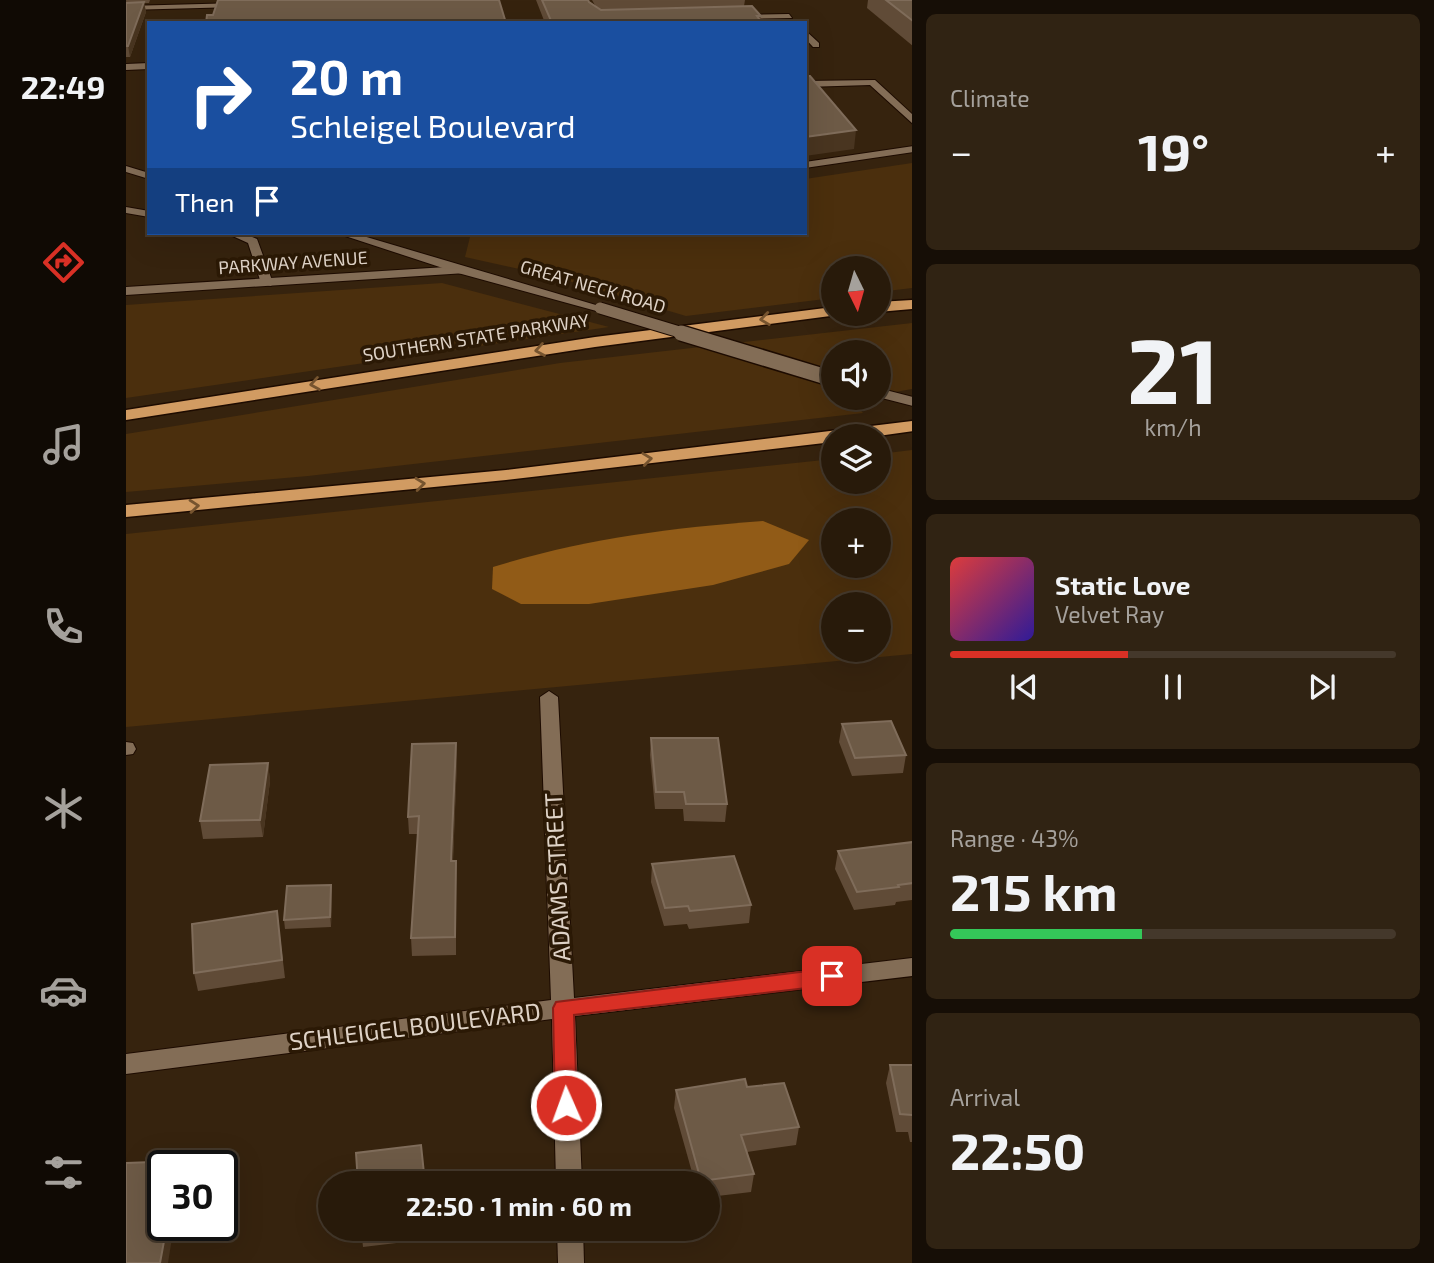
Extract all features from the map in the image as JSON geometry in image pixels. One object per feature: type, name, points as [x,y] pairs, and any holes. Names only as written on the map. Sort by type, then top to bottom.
[{"type":"highway","points":[[891,306],[912,304]]},
{"type":"highway","name":"SOUTHERN STATE PARKWAY","points":[[126,415],[595,342],[821,314]]},
{"type":"highway","points":[[891,429],[912,426]]},
{"type":"highway","points":[[126,511],[506,475],[821,438]]},
{"type":"street","points":[[126,8],[252,5]]},
{"type":"street","points":[[782,8],[792,19]]},
{"type":"street","points":[[722,18],[792,19]]},
{"type":"street","points":[[807,35],[816,45],[807,45]]},
{"type":"street","points":[[126,67],[147,66]]},
{"type":"street","points":[[807,84],[872,82],[912,121]]},
{"type":"street","points":[[807,165],[912,149]]},
{"type":"street","points":[[126,169],[147,175]]},
{"type":"street","points":[[126,210],[147,214]]},
{"type":"street","points":[[238,235],[253,240],[267,282]]},
{"type":"street","name":"GREAT NECK ROAD","points":[[348,235],[462,270],[575,300],[821,375]]},
{"type":"street","name":"PARKWAY AVENUE","points":[[126,291],[462,270]]},
{"type":"street","points":[[891,396],[912,402]]},
{"type":"street","name":"ADAMS STREET","points":[[549,697],[564,1008],[569,1171]]},
{"type":"street","name":"SCHLEIGEL BOULEVARD","points":[[126,1064],[912,967]]},
{"type":"street","points":[[570,1241],[571,1263]]},
{"type":"shaded area","points":[[912,163],[912,288],[891,291],[891,256],[821,256],[821,299],[686,316],[555,277],[465,257],[470,235],[807,235],[807,179]]},
{"type":"shaded area","points":[[442,283],[609,327],[126,398],[126,305]]},
{"type":"shaded area","points":[[912,323],[912,389],[891,393],[891,340],[821,340],[821,410],[860,410],[863,413],[308,476],[126,492],[126,434],[560,363]]},
{"type":"shaded area","points":[[912,450],[912,654],[891,656],[891,592],[821,592],[821,662],[826,662],[126,727],[126,534],[821,460],[821,494],[891,494],[891,453]]},
{"type":"shaded area","points":[[763,521],[809,540],[789,564],[713,585],[589,604],[521,604],[492,589],[493,567],[527,557],[626,536]]},
{"type":"building","points":[[218,0],[499,0],[505,21],[206,21],[207,15],[213,15]]},
{"type":"building","points":[[542,0],[588,0],[601,10],[752,6],[761,16],[757,16],[761,21],[551,21]]},
{"type":"building","points":[[886,0],[912,0],[912,20]]},
{"type":"building","points":[[144,2],[128,46],[126,46],[126,3]]},
{"type":"building","points":[[807,76],[810,76],[856,130],[807,137]]},
{"type":"building","points":[[891,721],[906,755],[855,758],[842,724]]},
{"type":"building","points":[[651,738],[718,738],[727,804],[686,804],[684,792],[656,792]]},
{"type":"building","points":[[456,743],[451,861],[456,861],[455,937],[411,938],[419,816],[408,817],[412,744]]},
{"type":"building","points":[[268,763],[260,820],[200,821],[210,765]]},
{"type":"building","points":[[912,842],[912,883],[857,892],[838,851]]},
{"type":"building","points":[[734,856],[751,905],[690,911],[688,906],[665,908],[652,864]]},
{"type":"building","points":[[331,885],[330,917],[284,920],[287,886]]},
{"type":"building","points":[[277,911],[282,960],[194,973],[192,924]]},
{"type":"building","points":[[890,1065],[912,1065],[912,1115],[900,1114]]},
{"type":"building","points":[[745,1079],[747,1087],[784,1083],[799,1127],[741,1135],[754,1174],[720,1178],[720,1171],[698,1171],[676,1090]]},
{"type":"building","points":[[421,1145],[424,1171],[357,1171],[356,1153]]},
{"type":"building","points":[[147,1162],[147,1241],[164,1241],[160,1263],[126,1263],[126,1163]]},
{"type":"route","points":[[566,1105],[564,1008],[832,976]]}]
